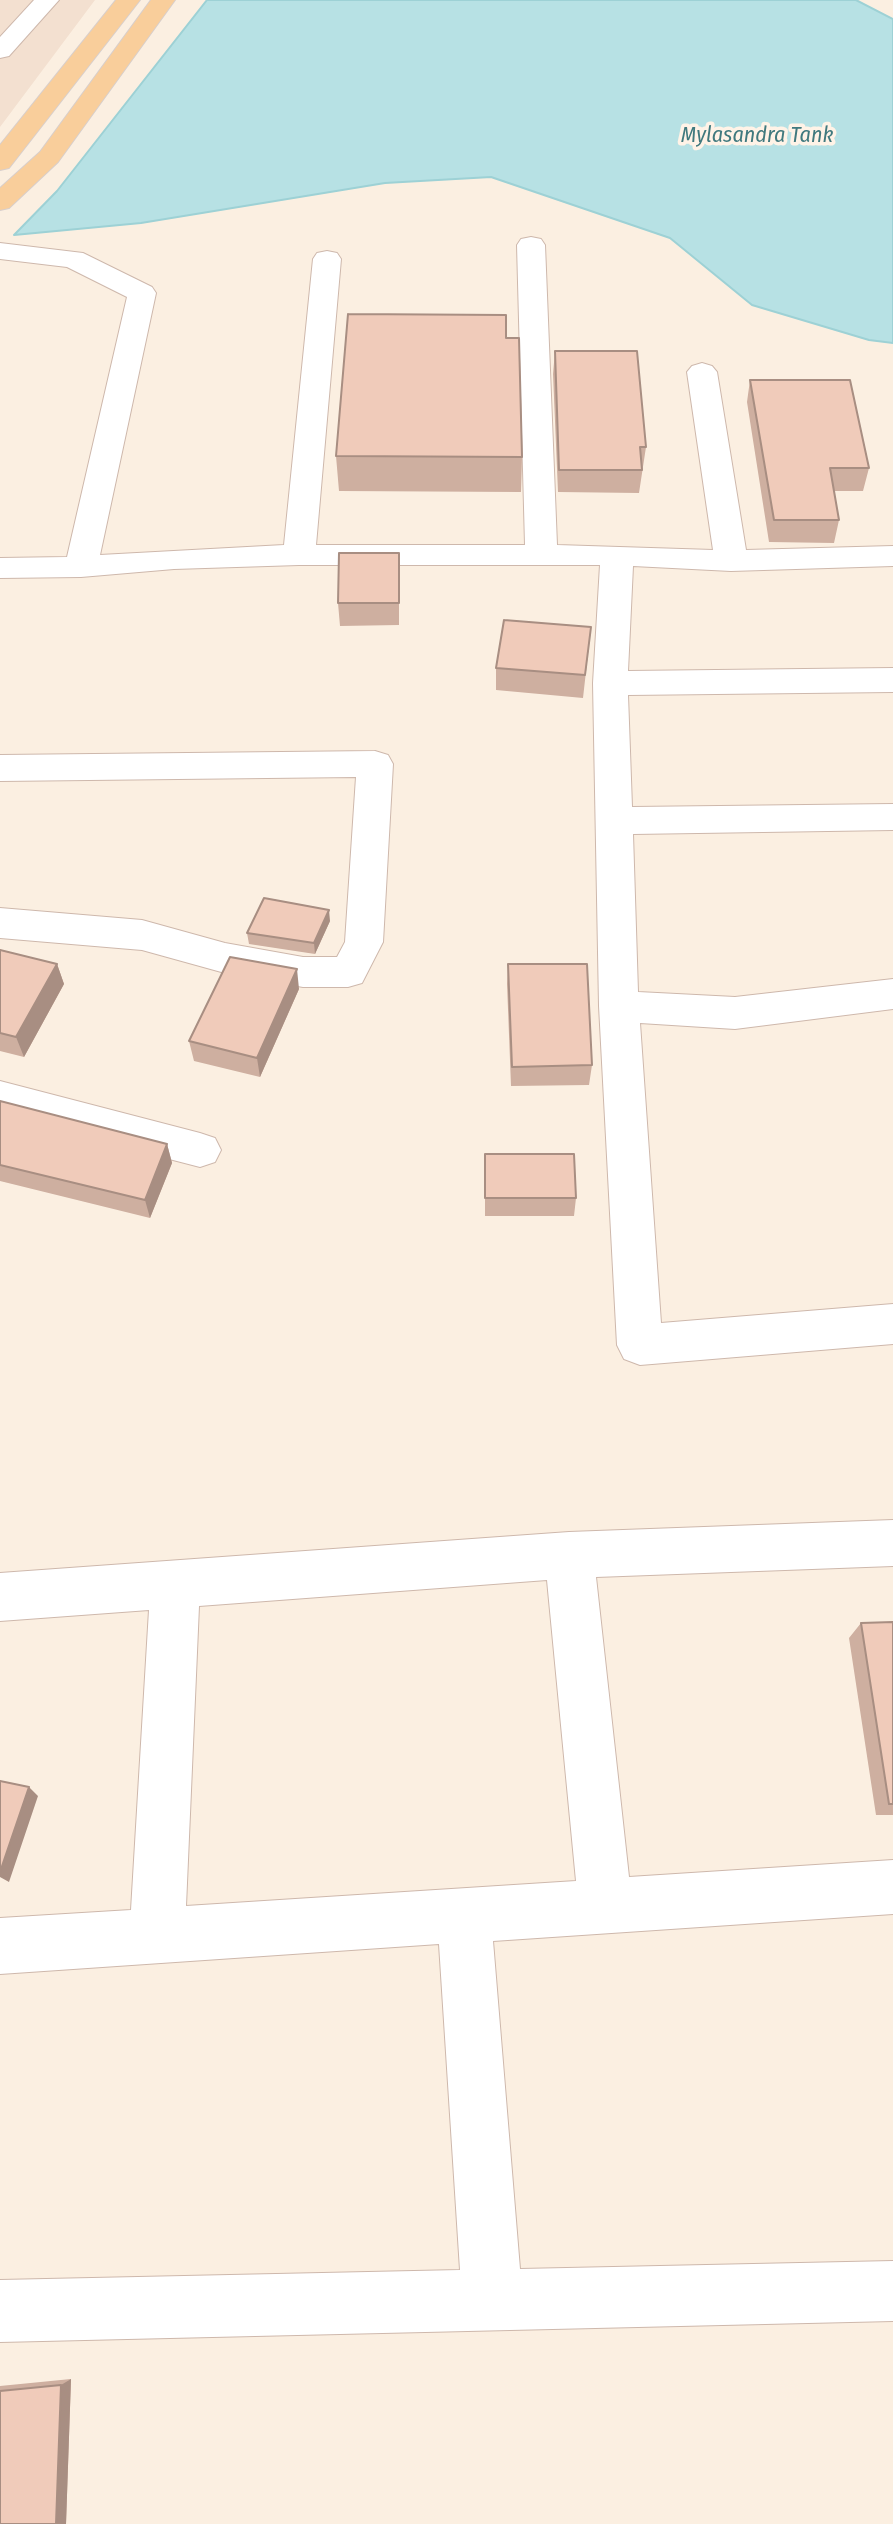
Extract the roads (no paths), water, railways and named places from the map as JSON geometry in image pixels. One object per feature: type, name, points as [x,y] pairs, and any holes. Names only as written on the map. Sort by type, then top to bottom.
[{"type":"main road","points":[[0,162],[128,0]]},
{"type":"main road","points":[[0,202],[49,157],[163,0]]},
{"type":"street","points":[[0,51],[45,0]]},
{"type":"street","points":[[531,245],[541,556]]},
{"type":"street","points":[[0,251],[73,259],[142,293],[81,567]]},
{"type":"street","points":[[299,555],[327,259]]},
{"type":"street","points":[[702,372],[731,561]]},
{"type":"street","points":[[0,568],[81,567],[174,559],[299,555],[617,555],[731,561],[893,556]]},
{"type":"street","points":[[617,555],[610,683],[619,1006],[640,1345],[893,1324]]},
{"type":"street","points":[[610,683],[893,680]]},
{"type":"street","points":[[0,768],[375,764],[364,942],[348,972],[303,972],[225,958],[142,935],[0,923]]},
{"type":"street","points":[[614,821],[893,817]]},
{"type":"street","points":[[619,1006],[735,1013],[893,994]]},
{"type":"street","points":[[0,1098],[200,1150]]},
{"type":"street","points":[[0,1597],[569,1555],[893,1543]]},
{"type":"street","points":[[569,1555],[605,1904]]},
{"type":"street","points":[[157,1935],[175,1583]]},
{"type":"street","points":[[0,1946],[893,1887]]},
{"type":"street","points":[[464,1914],[492,2300]]},
{"type":"street","points":[[0,2311],[893,2291]]},
{"type":"water","name":"Mylasandra Tank","points":[[207,0],[856,0],[893,19],[893,343],[869,340],[752,305],[670,238],[491,177],[385,183],[141,223],[14,235],[57,191]]}]
